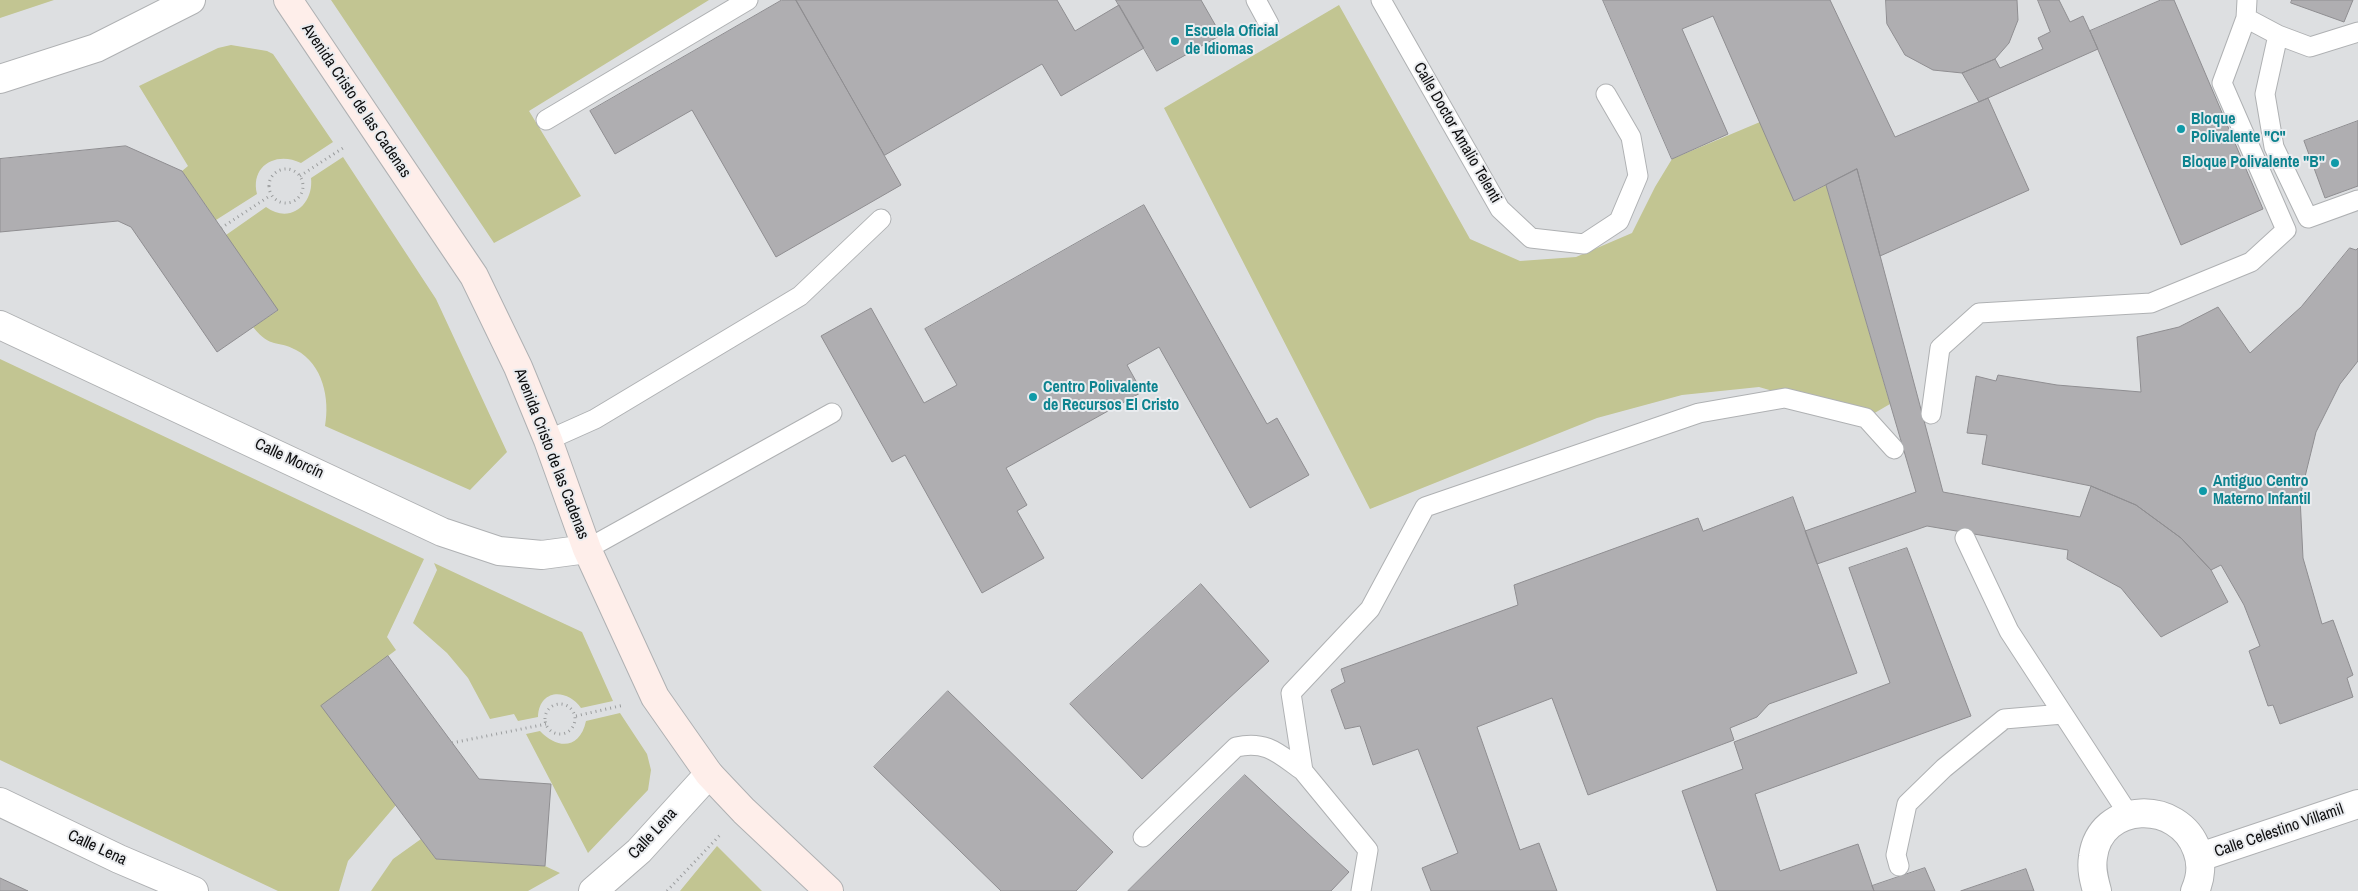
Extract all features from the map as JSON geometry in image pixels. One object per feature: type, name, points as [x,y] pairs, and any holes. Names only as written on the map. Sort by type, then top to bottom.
[{"type":"street","points":[[0,79],[96,48],[191,0]]},
{"type":"street","name":"Avenida Cristo de las Cadenas","points":[[288,0],[474,276],[518,367],[548,440],[587,549],[655,697],[709,774],[744,811],[829,891]]},
{"type":"street","name":"Calle Morcín","points":[[0,325],[442,532],[499,551],[542,555],[587,549]]},
{"type":"street","name":"Calle Lena","points":[[593,891],[640,851],[709,774]]},
{"type":"street","name":"Calle Lena","points":[[0,802],[119,859],[194,891]]},
{"type":"street","name":"Calle Celestino Villamil","points":[[2200,857],[2358,804]]},
{"type":"street","points":[[2097,891],[2092,874],[2093,855],[2100,838],[2112,824],[2129,815],[2147,812],[2165,816],[2181,825],[2193,839],[2200,857],[2200,874],[2195,891]]},
{"type":"lane","points":[[546,120],[748,0]]},
{"type":"lane","points":[[1256,0],[1269,24]]},
{"type":"lane","name":"Calle Doctor Amalio Telenti","points":[[1381,0],[1500,210],[1531,238],[1584,244],[1618,221],[1638,176],[1631,137],[1606,94]]},
{"type":"lane","points":[[1931,414],[1940,348],[1979,313],[2151,303],[2251,262],[2286,230],[2222,83],[2246,9],[2278,35],[2310,47],[2358,32]]},
{"type":"lane","points":[[2278,35],[2265,94],[2274,147],[2308,218],[2358,200]]},
{"type":"lane","points":[[548,440],[595,419],[800,296],[881,220]]},
{"type":"lane","points":[[1303,771],[1291,693],[1370,609],[1425,507],[1698,413],[1785,398],[1866,418],[1894,449]]},
{"type":"lane","points":[[587,549],[832,413]]},
{"type":"lane","points":[[1964,538],[2009,631],[2129,815]]},
{"type":"lane","points":[[1899,866],[1896,855],[1907,804],[1944,768],[2004,719],[2063,714]]},
{"type":"lane","points":[[1143,837],[1236,747],[1251,744],[1269,747],[1303,771],[1368,850],[1361,891]]},
{"type":"path","points":[[300,176],[374,127]]},
{"type":"path","points":[[285,168],[295,170],[300,176],[304,186],[301,195],[294,201],[286,203],[277,202],[268,188],[270,178],[276,171],[285,168]]},
{"type":"path","points":[[221,228],[271,195]]},
{"type":"path","points":[[576,716],[655,697]]},
{"type":"path","points":[[556,704],[571,707],[576,716],[574,726],[567,733],[552,732],[546,724],[546,714],[556,704]]},
{"type":"path","points":[[452,743],[546,724]]},
{"type":"path","points":[[667,891],[744,811]]},
{"type":"green space","points":[[0,0],[54,0],[0,18]]},
{"type":"green space","points":[[331,0],[709,0],[529,111],[581,196],[494,243]]},
{"type":"green space","points":[[1339,5],[1470,239],[1520,261],[1576,257],[1632,233],[1655,187],[1672,159],[1760,122],[1795,201],[1826,185],[1890,404],[1866,418],[1759,387],[1682,395],[1597,418],[1370,509],[1164,108]]},
{"type":"green space","points":[[231,45],[267,51],[273,54],[333,142],[301,163],[283,159],[267,163],[258,175],[256,184],[257,194],[216,220],[182,171],[188,166],[139,86],[218,48]]},
{"type":"green space","points":[[343,157],[436,299],[507,452],[470,490],[325,426],[325,394],[313,364],[296,350],[265,339],[253,327],[277,311],[226,235],[266,207],[284,214],[292,213],[299,209],[309,196],[311,178]]},
{"type":"green space","points":[[0,359],[424,559],[387,637],[396,650],[322,706],[396,805],[348,861],[339,891],[278,891],[0,760]]},
{"type":"green space","points":[[434,563],[582,632],[613,701],[581,708],[569,697],[555,694],[543,701],[538,717],[518,721],[514,714],[490,719],[468,678],[447,653],[413,623],[437,570]]},
{"type":"green space","points":[[620,713],[647,754],[651,770],[648,790],[588,853],[526,734],[540,731],[554,741],[568,744],[579,737],[586,721]]},
{"type":"green space","points":[[421,839],[436,859],[545,866],[560,873],[528,891],[371,891],[393,859]]},
{"type":"green space","points":[[717,846],[762,891],[680,891]]},
{"type":"building","points":[[782,0],[796,0],[901,185],[776,257],[692,110],[615,154],[590,111]]},
{"type":"building","points":[[796,0],[1057,0],[1075,31],[1119,5],[1144,48],[1061,96],[1042,64],[885,155]]},
{"type":"building","name":"Escuela Oficial de Idiomas","points":[[1116,0],[1201,0],[1221,35],[1157,71]]},
{"type":"building","points":[[1603,0],[1830,0],[1895,137],[1988,98],[2029,190],[1880,256],[1857,169],[1794,201],[1713,16],[1682,29],[1728,134],[1672,159]]},
{"type":"building","points":[[1886,0],[2017,0],[2018,20],[2009,43],[1995,59],[1962,73],[1933,70],[1905,55],[1887,24]]},
{"type":"building","points":[[2038,0],[2059,0],[2070,22],[2083,16],[2098,49],[1979,102],[1962,73],[1995,59],[2000,68],[2043,49],[2038,38],[2050,32]]},
{"type":"building","name":"Bloque Polivalente \"C\"","points":[[2161,0],[2174,0],[2263,209],[2181,245],[2090,31]]},
{"type":"building","points":[[2292,0],[2353,0],[2344,22],[2291,3]]},
{"type":"building","name":"Bloque Polivalente \"B\"","points":[[2358,121],[2358,186],[2325,198],[2304,141]]},
{"type":"building","points":[[126,146],[182,171],[278,310],[217,352],[131,227],[118,221],[0,232],[0,159]]},
{"type":"building","points":[[1857,169],[1943,492],[2080,517],[2091,486],[2136,505],[2181,538],[2211,570],[2228,602],[2161,637],[2121,588],[2067,559],[2068,550],[1927,526],[1817,564],[1805,531],[1916,492],[1826,185]]},
{"type":"building","name":"Centro Polivalente de Recursos El Cristo","points":[[1144,205],[1267,424],[1277,418],[1309,475],[1250,508],[1159,347],[1127,365],[1142,392],[1006,468],[1027,505],[1017,511],[1044,558],[982,593],[905,455],[892,462],[821,336],[871,308],[924,403],[957,385],[925,329]]},
{"type":"building","name":"Antiguo Centro Materno Infantil","points":[[2350,248],[2356,250],[2358,248],[2358,361],[2340,384],[2316,432],[2300,497],[2303,558],[2322,624],[2333,620],[2353,675],[2347,678],[2353,697],[2280,724],[2273,705],[2268,706],[2249,651],[2260,646],[2244,605],[2221,565],[2211,570],[2181,538],[2136,505],[2091,486],[1982,464],[1987,435],[1967,433],[1976,376],[1996,381],[1998,375],[2057,385],[2141,392],[2137,337],[2179,327],[2218,307],[2250,353],[2301,307]]},
{"type":"building","points":[[1793,497],[1857,673],[1769,704],[1757,717],[1730,728],[1734,740],[1588,795],[1552,698],[1477,727],[1520,850],[1539,843],[1557,891],[1431,891],[1422,868],[1458,853],[1418,749],[1373,765],[1360,726],[1345,729],[1331,690],[1345,682],[1341,669],[1518,605],[1514,585],[1698,518],[1703,531]]},
{"type":"building","points":[[1907,548],[1971,716],[1755,794],[1780,871],[1858,844],[1874,891],[1717,891],[1682,791],[1743,769],[1734,742],[1890,683],[1849,568]]},
{"type":"building","points":[[1201,584],[1269,661],[1142,779],[1070,704]]},
{"type":"building","points":[[388,656],[479,779],[551,784],[545,866],[436,859],[321,706]]},
{"type":"building","points":[[948,691],[1113,852],[1076,891],[1001,891],[874,767]]},
{"type":"building","points":[[1245,775],[1349,872],[1331,891],[1128,891]]},
{"type":"building","points":[[1925,868],[1935,891],[1874,891],[1872,886]]},
{"type":"building","points":[[2026,869],[2034,891],[1961,891]]},
{"type":"building","points":[[0,878],[28,891],[0,891]]},
{"type":"place","name":"Escuela Oficial de Idiomas","points":[[1175,41]]},
{"type":"place","name":"Bloque Polivalente \"C\"","points":[[2181,129]]},
{"type":"place","name":"Bloque Polivalente \"B\"","points":[[2335,163]]},
{"type":"place","name":"Centro Polivalente de Recursos El Cristo","points":[[1033,397]]},
{"type":"place","name":"Antiguo Centro Materno Infantil","points":[[2203,491]]}]
